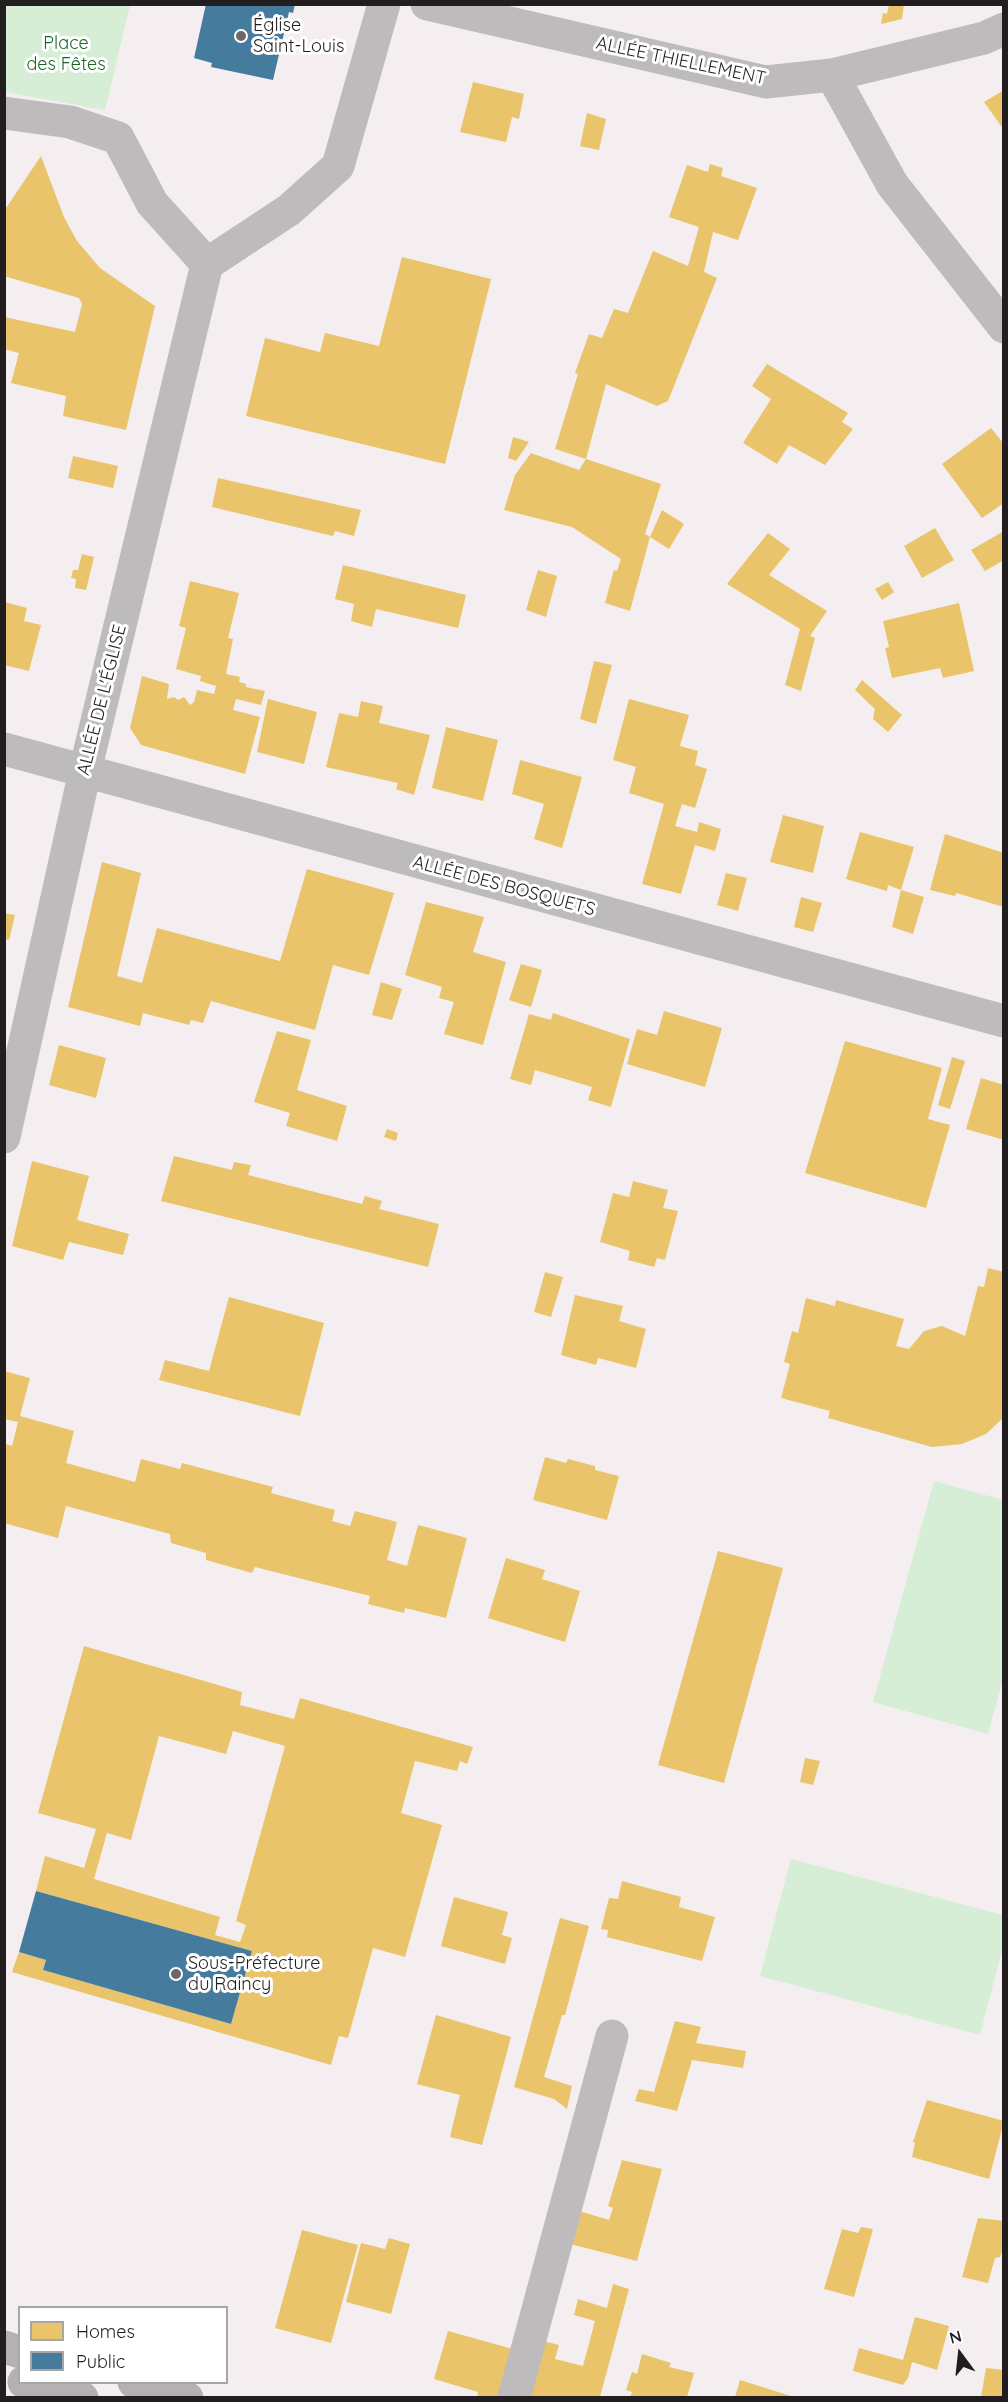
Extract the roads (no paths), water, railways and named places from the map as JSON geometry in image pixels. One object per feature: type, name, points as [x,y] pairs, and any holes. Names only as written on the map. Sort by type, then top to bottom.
[{"type":"main road","points":[[32,2384],[82,2397]]},
{"type":"main road","points":[[141,2384],[187,2397]]},
{"type":"street","points":[[4,113],[70,122],[118,138],[152,204],[207,264],[289,210],[338,166],[384,4]]},
{"type":"street","name":"ALLÉE THIELLEMENT","points":[[427,4],[766,82],[832,75],[984,38],[1004,29]]},
{"type":"street","points":[[832,75],[892,184],[1004,327]]},
{"type":"street","name":"ALLÉE DE L'ÉGLISE","points":[[4,1137],[85,771],[207,264]]},
{"type":"street","name":"ALLÉE DES BOSQUETS","points":[[4,749],[1004,1021]]},
{"type":"street","points":[[514,2397],[612,2036]]},
{"type":"place","name":"Église Saint-Louis","points":[[241,36]]},
{"type":"place","name":"Sous-Préfecture du Raincy","points":[[176,1974]]},
{"type":"park label","name":"Place des Fêtes","points":[[66,54]]}]
